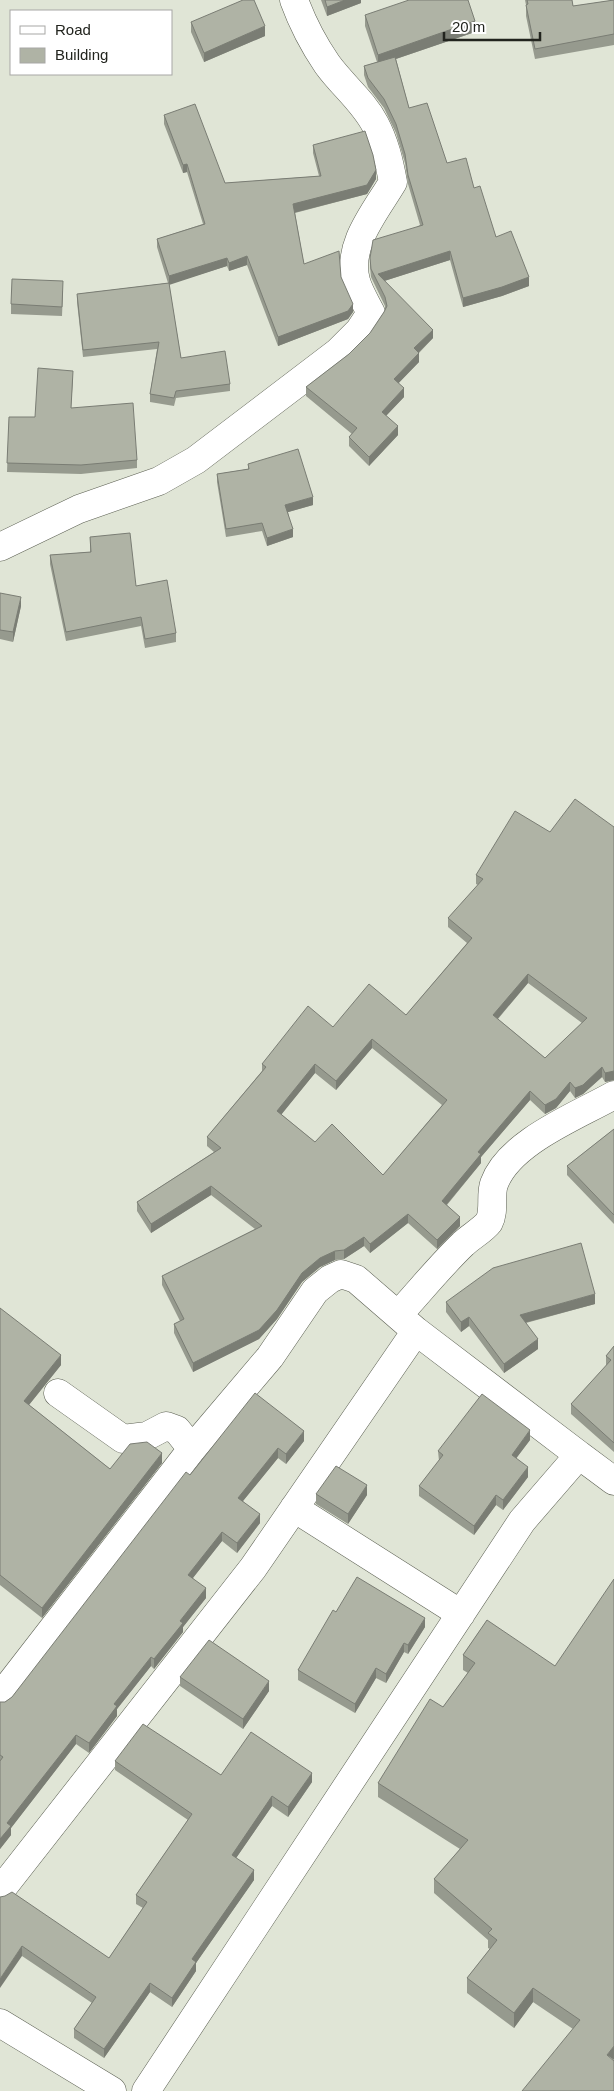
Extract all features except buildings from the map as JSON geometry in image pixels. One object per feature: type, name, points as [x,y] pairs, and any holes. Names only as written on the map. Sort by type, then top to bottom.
[{"type":"street","points":[[0,547],[79,509],[159,481],[196,460],[338,352],[359,331],[370,313],[356,280],[354,255],[360,237],[393,182],[386,149],[374,122],[361,103],[327,65],[302,20],[294,0]]},
{"type":"street","points":[[0,1891],[253,1568],[294,1508],[407,1323],[462,1245],[489,1221],[494,1185],[509,1158],[551,1127],[614,1096]]},
{"type":"street","points":[[0,1697],[192,1449],[270,1357],[315,1291],[330,1279],[341,1274],[356,1279],[407,1323],[614,1481]]},
{"type":"street","points":[[58,1393],[123,1439],[147,1436],[166,1426],[177,1430],[192,1449]]},
{"type":"street","points":[[146,2091],[522,1521],[579,1455]]},
{"type":"street","points":[[294,1508],[461,1614]]},
{"type":"street","points":[[0,2022],[112,2091]]}]
